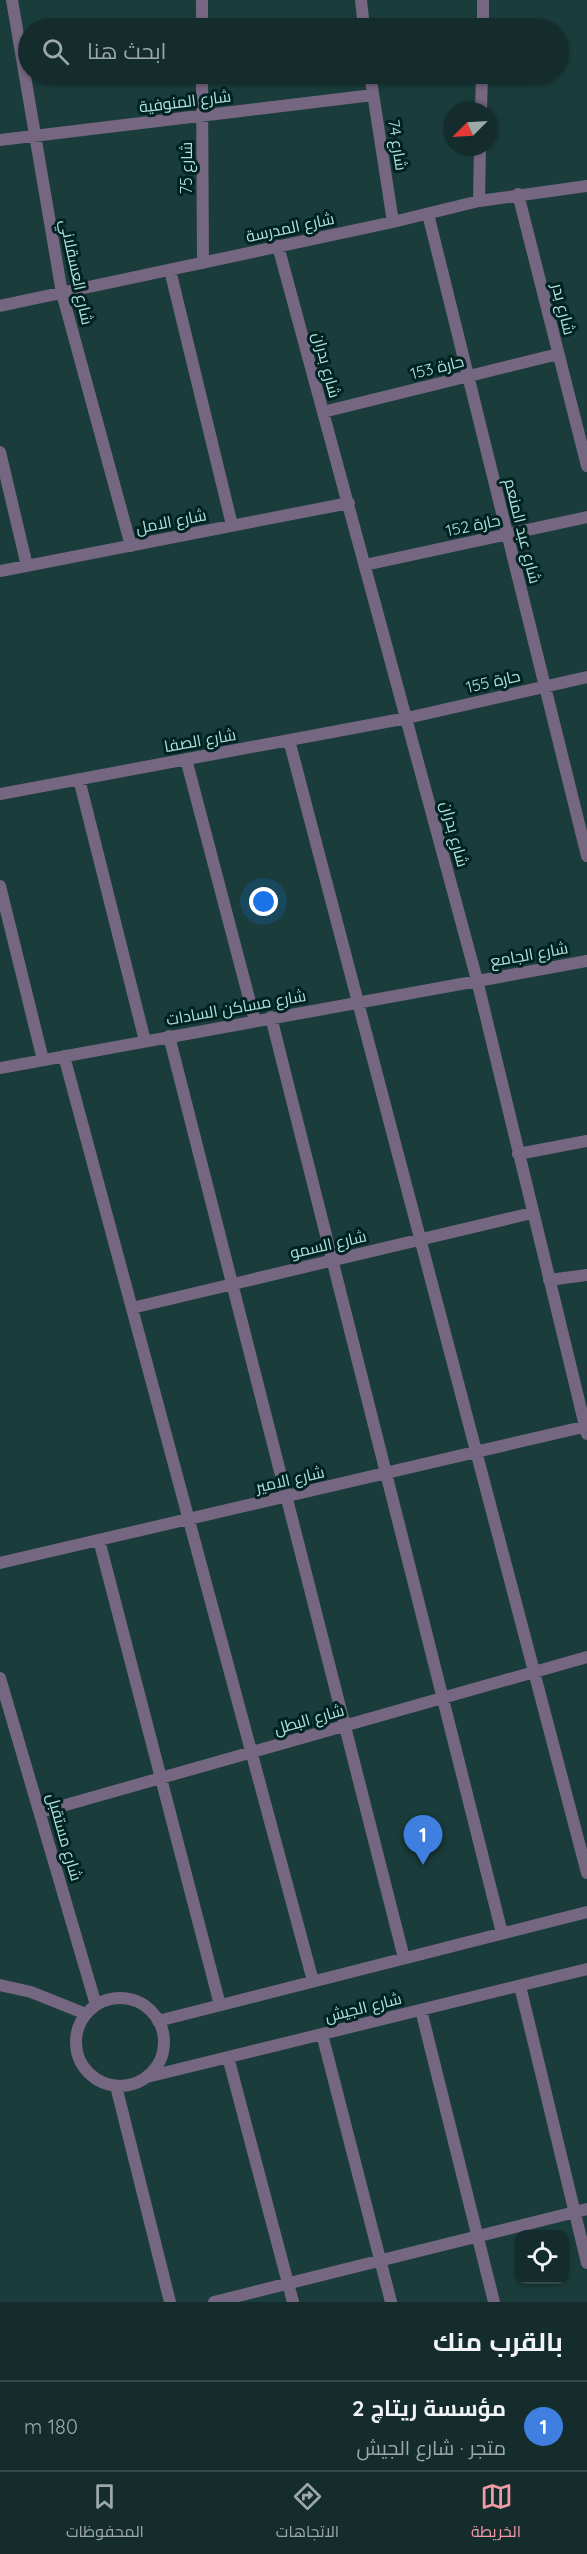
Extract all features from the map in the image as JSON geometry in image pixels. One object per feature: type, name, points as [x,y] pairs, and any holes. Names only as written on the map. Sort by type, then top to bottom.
[{"type":"street","name":"شارع العسقلاني","points":[[12,0],[18,35]]},
{"type":"street","points":[[202,0],[202,18]]},
{"type":"street","points":[[361,0],[363,18]]},
{"type":"street","points":[[483,0],[483,18]]},
{"type":"street","name":"شارع العسقلاني","points":[[26,84],[62,293],[131,546]]},
{"type":"street","name":"شارع 75","points":[[202,84],[202,262]]},
{"type":"street","name":"شارع 74","points":[[371,84],[393,222]]},
{"type":"street","points":[[481,102],[482,84]]},
{"type":"street","name":"شارع المنوفية","points":[[0,140],[373,95]]},
{"type":"street","points":[[479,201],[480,156]]},
{"type":"street","name":"شارع المدرسة","points":[[0,306],[393,222],[479,201],[587,186]]},
{"type":"street","name":"شارع بدر","points":[[518,194],[587,466]]},
{"type":"street","name":"شارع عبد المنعم","points":[[428,214],[587,856]]},
{"type":"street","name":"شارع بدران","points":[[278,246],[477,980],[586,1429]]},
{"type":"street","points":[[170,270],[232,525]]},
{"type":"street","name":"حارة 153","points":[[323,412],[558,354]]},
{"type":"street","points":[[0,452],[27,566]]},
{"type":"street","name":"شارع الامل","points":[[0,571],[349,502]]},
{"type":"street","name":"حارة 152","points":[[365,565],[587,517]]},
{"type":"street","name":"حارة 155","points":[[407,718],[587,677]]},
{"type":"street","name":"شارع الصفا","points":[[0,794],[407,718]]},
{"type":"street","points":[[290,740],[587,1873]]},
{"type":"street","points":[[186,759],[255,1021]]},
{"type":"street","points":[[80,779],[145,1041]]},
{"type":"street","points":[[0,886],[43,1060]]},
{"type":"street","name":"شارع الجامع","points":[[477,980],[587,961]]},
{"type":"street","name":"شارع مساكن السادات","points":[[0,1068],[477,980]]},
{"type":"street","points":[[271,1017],[502,1933]]},
{"type":"street","points":[[169,1036],[404,1958]]},
{"type":"street","points":[[64,1056],[313,1981]]},
{"type":"street","points":[[518,1154],[587,1141]]},
{"type":"street","name":"شارع السمو","points":[[132,1308],[532,1213]]},
{"type":"street","points":[[549,1280],[587,1275]]},
{"type":"street","name":"شارع الامير","points":[[0,1563],[477,1452],[586,1429]]},
{"type":"street","points":[[99,1540],[220,2005]]},
{"type":"street","name":"شارع البطل","points":[[40,1812],[587,1657]]},
{"type":"street","name":"شارع مستقبل","points":[[1,1685],[96,2005]]},
{"type":"street","points":[[158,2021],[587,1912]]},
{"type":"street","name":"شارع الجيش","points":[[147,2077],[587,1969]]},
{"type":"street","points":[[0,1985],[31,1992],[86,2014]]},
{"type":"street","points":[[520,1986],[581,2210],[587,2264]]},
{"type":"street","points":[[119,1998],[131,2000],[151,2011],[158,2021],[164,2044],[156,2068],[147,2077],[133,2085],[116,2086],[103,2083],[83,2065],[78,2053],[79,2026],[86,2014],[96,2005],[119,1998]]},
{"type":"street","points":[[421,2010],[494,2302]]},
{"type":"street","points":[[322,2034],[392,2302]]},
{"type":"street","points":[[228,2057],[293,2302]]},
{"type":"street","points":[[116,2086],[170,2302]]},
{"type":"street","points":[[214,2302],[581,2210]]},
{"type":"place","name":"مؤسسة ريتاچ 2","points":[[423,1865]]}]
